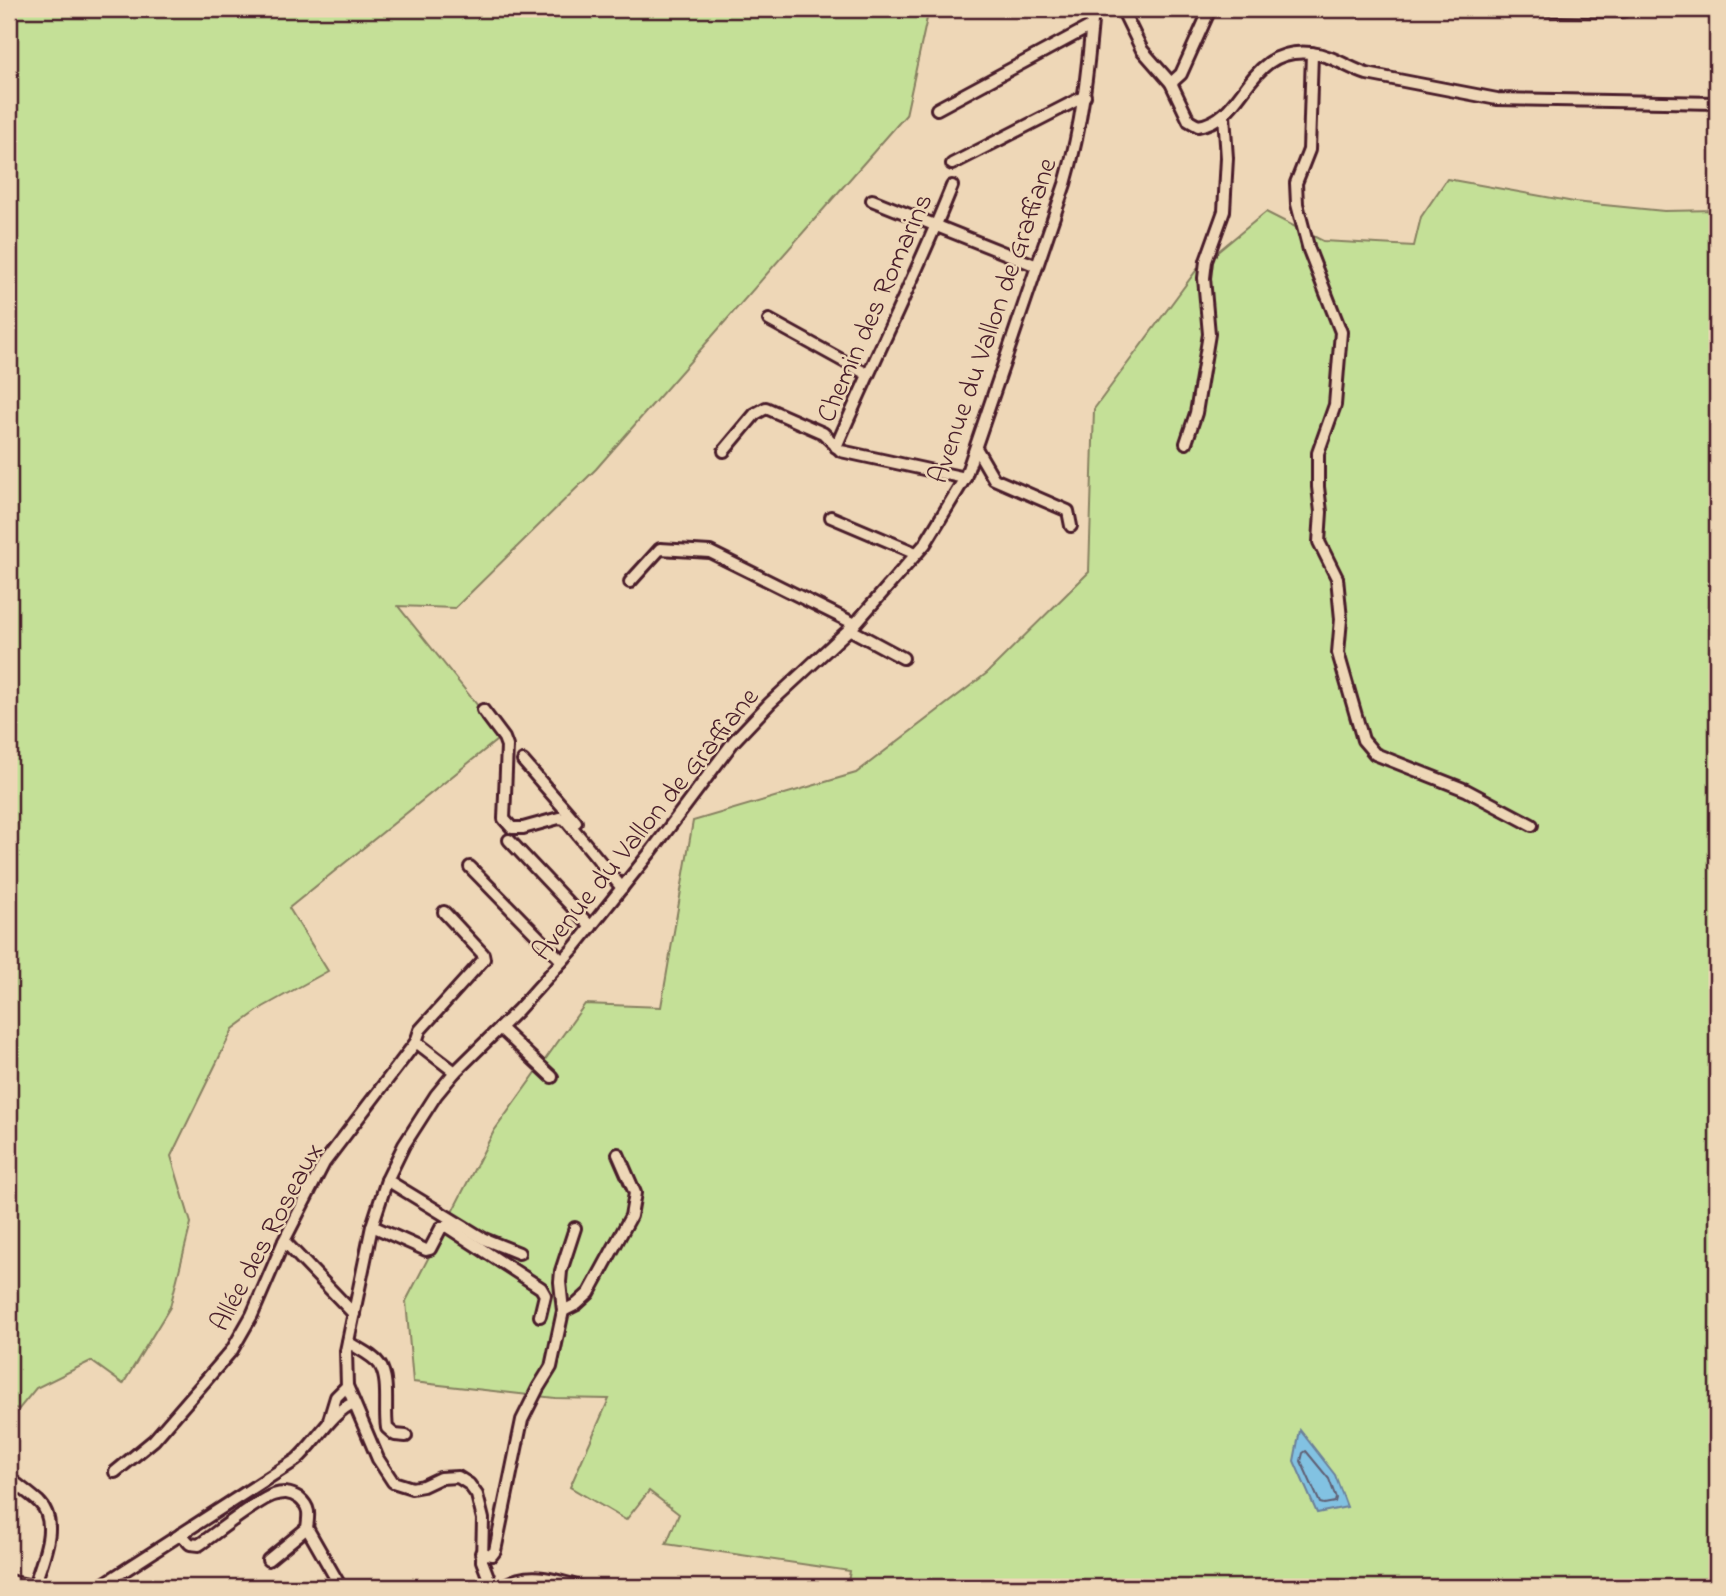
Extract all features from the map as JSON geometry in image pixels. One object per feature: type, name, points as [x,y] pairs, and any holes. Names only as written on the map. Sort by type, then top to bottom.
[{"type":"street","name":"Avenue du Vallon de Graffiane","points":[[481,1553],[483,1519],[477,1495],[458,1477],[449,1476],[412,1488],[393,1482],[378,1459],[347,1386],[345,1360],[348,1342],[372,1226],[387,1180],[415,1127],[455,1072],[500,1028],[591,927],[734,741],[770,703],[852,627],[925,544],[965,478],[1076,146],[1085,96],[1089,27],[1087,9]]},
{"type":"street","name":"Avenue du Vallon de Graffiane","points":[[1089,27],[1093,9]]},
{"type":"street","points":[[1122,9],[1142,50],[1171,83],[1192,125],[1205,125],[1224,115],[1247,85],[1271,61],[1287,53],[1312,53],[1367,74],[1497,99],[1717,103]]},
{"type":"street","points":[[1171,83],[1181,74],[1208,9]]},
{"type":"street","points":[[1499,9],[1625,9]]},
{"type":"street","points":[[937,109],[1089,27]]},
{"type":"street","points":[[1312,53],[1309,150],[1308,158],[1298,175],[1296,194],[1309,250],[1341,332],[1335,405],[1318,453],[1321,512],[1319,542],[1337,579],[1341,619],[1338,653],[1363,740],[1375,754],[1466,790],[1532,825]]},
{"type":"street","points":[[952,164],[1085,96]]},
{"type":"street","points":[[1186,443],[1196,413],[1209,334],[1203,278],[1224,211],[1227,158],[1224,115]]},
{"type":"street","name":"Chemin des Romarins","points":[[836,447],[952,186]]},
{"type":"street","points":[[872,200],[1037,266]]},
{"type":"street","points":[[769,320],[867,374]]},
{"type":"street","name":"Chemin des Romarins","points":[[724,452],[755,414],[766,408],[823,433],[831,438],[836,447],[849,453],[965,478]]},
{"type":"street","points":[[976,448],[994,479],[1068,511],[1071,526]]},
{"type":"street","points":[[831,517],[916,553]]},
{"type":"street","points":[[630,582],[660,549],[710,552],[903,657]]},
{"type":"street","points":[[483,709],[507,746],[504,819],[512,828],[523,828],[559,818],[565,819],[624,885]]},
{"type":"street","points":[[523,761],[624,885]]},
{"type":"street","points":[[509,840],[591,927]]},
{"type":"street","points":[[470,867],[562,961]]},
{"type":"street","name":"Allée des Roseaux","points":[[115,1472],[154,1440],[232,1350],[253,1315],[284,1241],[324,1163],[416,1042],[420,1030],[484,959],[484,954],[444,912]]},
{"type":"street","points":[[500,1028],[552,1077]]},
{"type":"street","points":[[416,1042],[455,1072]]},
{"type":"street","points":[[563,1311],[577,1304],[589,1293],[631,1216],[635,1194],[618,1154]]},
{"type":"street","points":[[387,1180],[484,1239],[519,1253]]},
{"type":"street","points":[[372,1226],[426,1251],[430,1250],[441,1228],[446,1226],[541,1288],[545,1301],[540,1316]]},
{"type":"street","points":[[492,1587],[484,1570],[481,1553],[492,1555],[495,1551],[522,1420],[551,1367],[563,1311],[561,1271],[575,1228]]},
{"type":"street","points":[[284,1241],[354,1314]]},
{"type":"street","points":[[348,1342],[371,1356],[381,1366],[384,1375],[387,1427],[395,1435],[406,1436]]},
{"type":"street","points":[[327,1426],[336,1396],[347,1386]]},
{"type":"street","points":[[99,1587],[296,1460],[308,1450],[340,1410],[354,1403]]},
{"type":"street","points":[[9,1478],[40,1503],[51,1524],[36,1587],[9,1581]]},
{"type":"street","points":[[181,1534],[190,1544],[199,1545],[270,1496],[293,1494],[306,1504],[309,1510],[307,1528],[339,1584]]},
{"type":"street","points":[[268,1560],[307,1528]]},
{"type":"street","points":[[502,1587],[517,1579],[530,1577],[551,1579],[580,1587]]},
{"type":"green space","points":[[9,9],[929,9],[906,115],[596,469],[455,608],[398,606],[502,736],[289,908],[328,971],[263,1007],[233,1029],[171,1156],[191,1223],[170,1307],[123,1384],[91,1361],[36,1388],[19,1409],[9,1407]]},
{"type":"green space","points":[[1447,179],[1574,202],[1664,211],[1717,210],[1717,1587],[847,1587],[850,1571],[666,1544],[679,1514],[649,1491],[626,1520],[570,1487],[609,1399],[555,1398],[413,1382],[406,1301],[494,1131],[585,1004],[661,1007],[693,821],[856,773],[987,673],[1089,572],[1094,409],[1198,268],[1266,212],[1323,241],[1414,246],[1421,217]]},
{"type":"water","points":[[1300,1430],[1335,1475],[1347,1507],[1317,1513],[1294,1461]]}]
